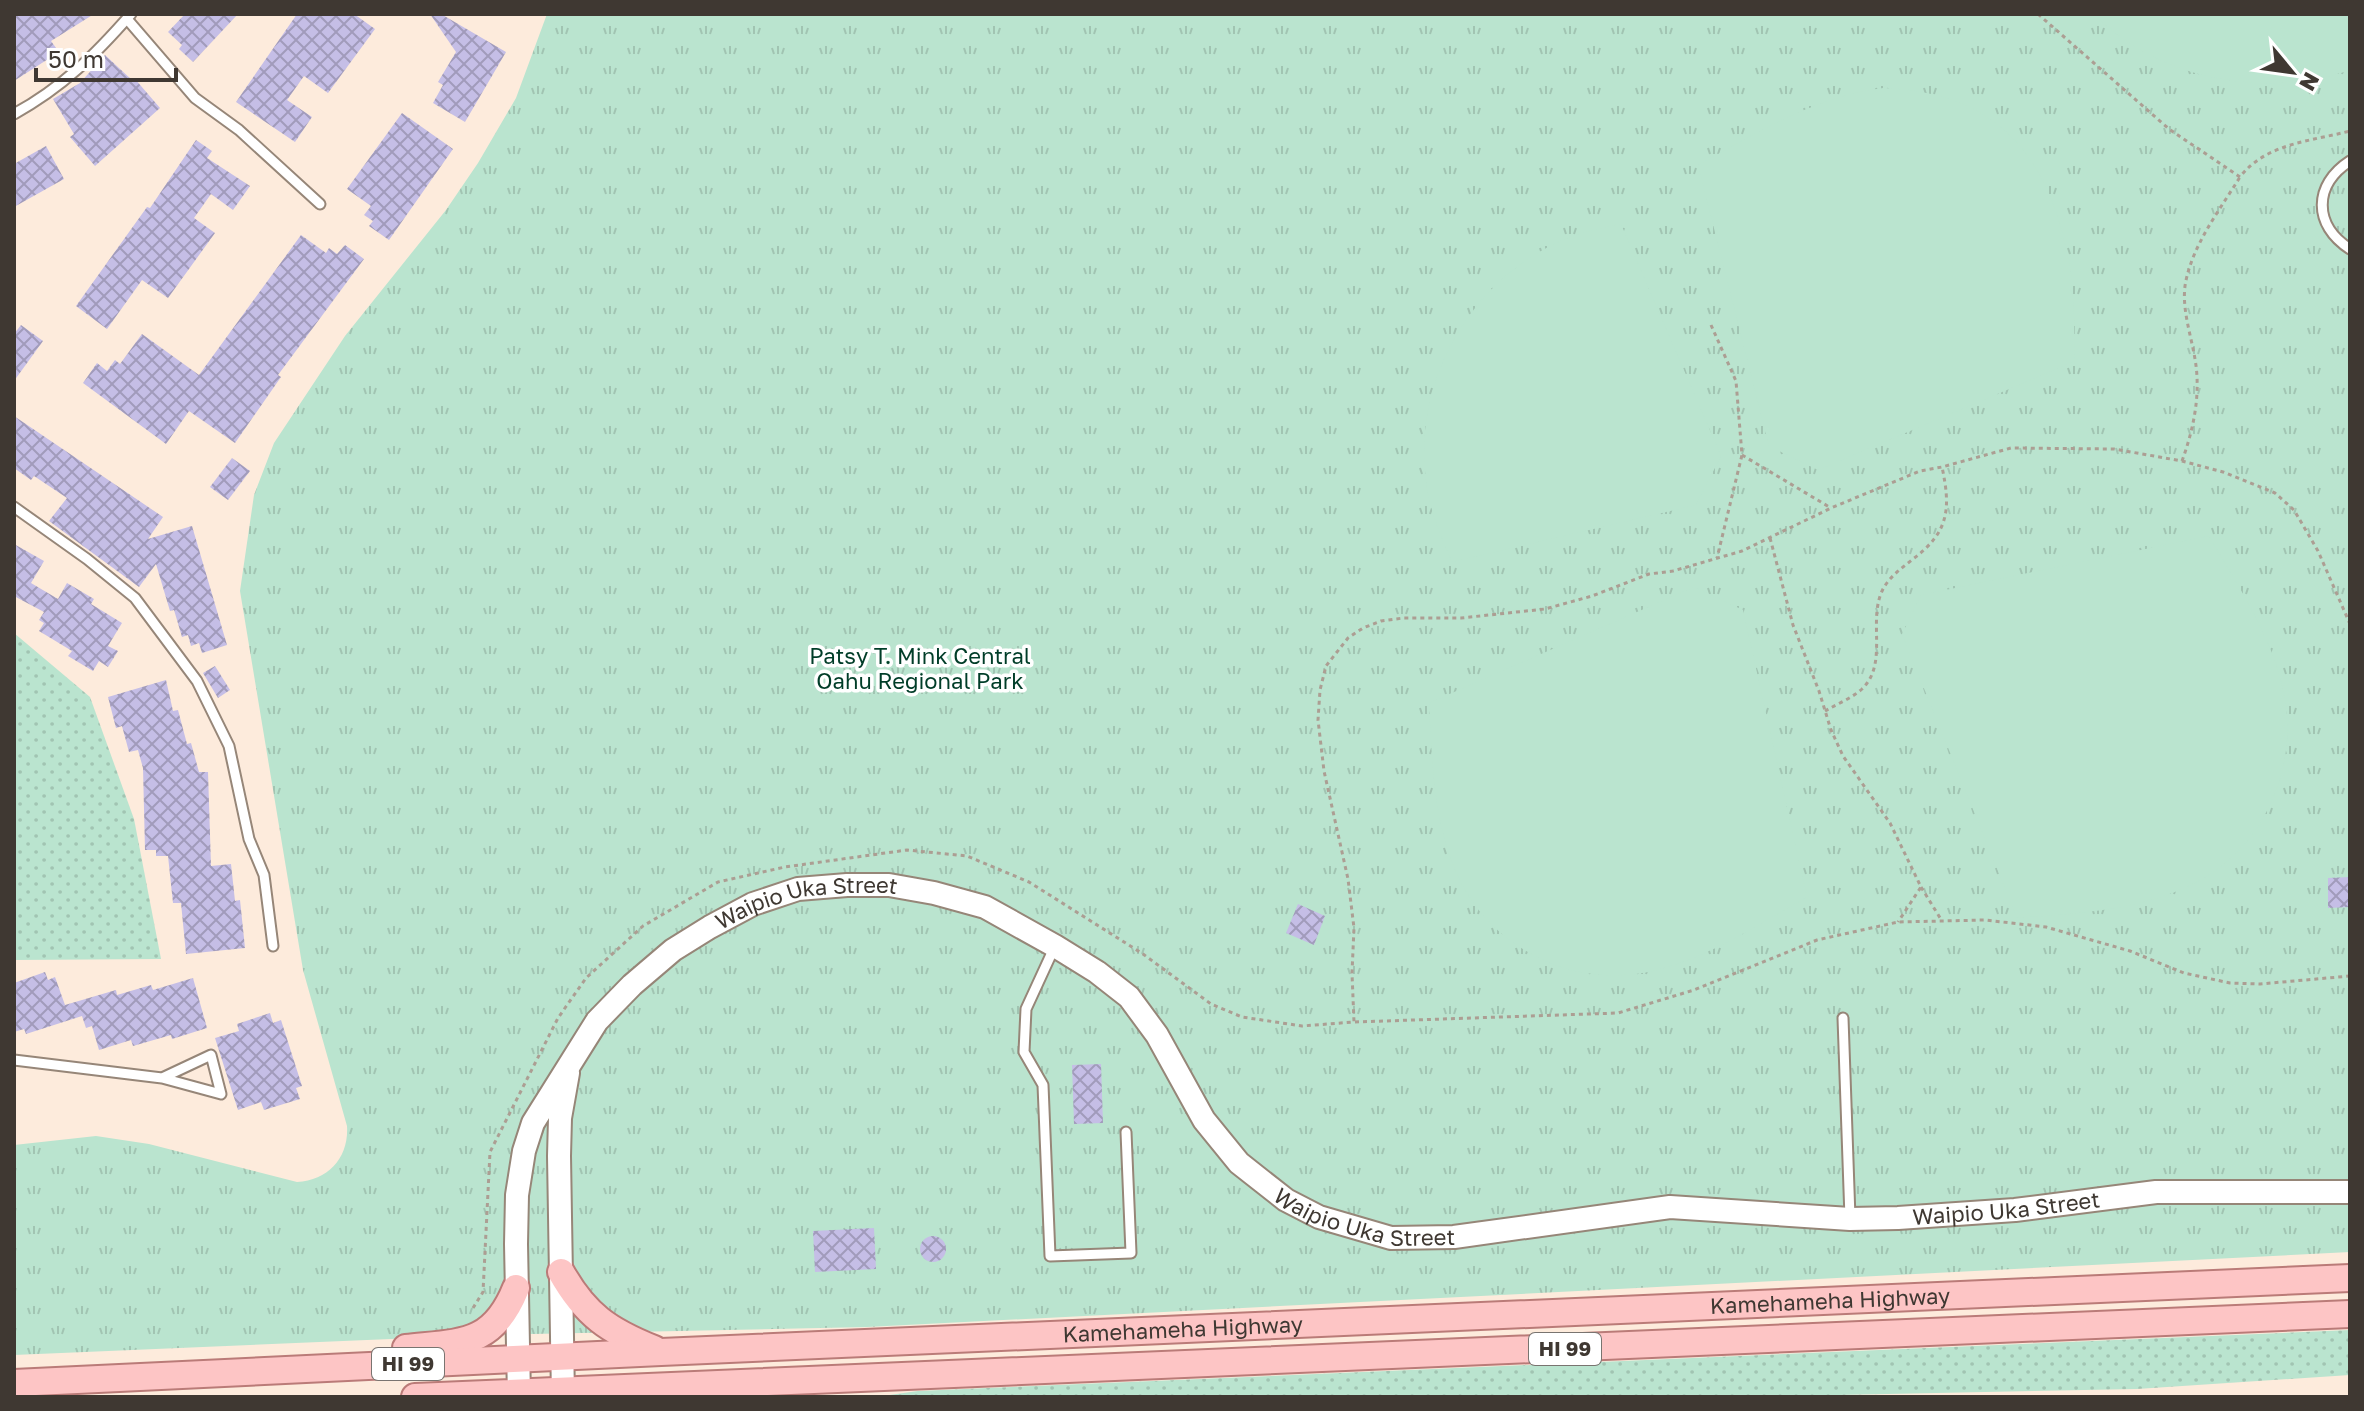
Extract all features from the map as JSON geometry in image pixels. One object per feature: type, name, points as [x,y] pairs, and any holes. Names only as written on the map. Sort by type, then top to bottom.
[{"type":"main road","points":[[561,1272],[584,1306],[605,1325],[620,1335],[661,1352]]},
{"type":"main road","name":"Kamehameha Highway","points":[[14,1383],[2350,1278]]},
{"type":"main road","points":[[366,1366],[403,1349],[473,1338],[496,1324],[516,1288]]},
{"type":"main road","name":"Kamehameha Highway","points":[[415,1397],[563,1394],[2350,1314]]},
{"type":"main road","points":[[646,1397],[708,1386]]},
{"type":"street","name":"Waipio Uka Street","points":[[519,1395],[517,1195],[524,1151],[533,1123],[597,1021],[632,985],[673,950],[753,904],[798,889],[889,885],[934,893],[985,907],[1055,946],[1097,972],[1129,997],[1157,1035],[1204,1120],[1239,1163],[1286,1200],[1319,1217],[1391,1238],[1426,1239],[1670,1207],[1850,1219],[1898,1218],[2015,1210],[2156,1192],[2350,1192]]},
{"type":"street","name":"Waipio Uka Street","points":[[563,1394],[559,1156],[560,1118],[571,1061]]},
{"type":"lane","points":[[14,114],[70,78],[93,58],[129,16],[195,98],[239,130],[320,204]]},
{"type":"lane","points":[[2350,161],[2329,180],[2323,194],[2322,209],[2326,225],[2336,239],[2350,249]]},
{"type":"lane","points":[[14,507],[135,598],[197,681],[229,746],[249,839],[264,875],[273,946]]},
{"type":"lane","points":[[1055,946],[1026,1009],[1024,1052],[1043,1085],[1050,1256],[1131,1253],[1126,1132]]},
{"type":"lane","points":[[1843,1018],[1850,1219]]},
{"type":"lane","points":[[14,1060],[162,1078],[221,1094],[211,1055],[162,1078]]},
{"type":"path","points":[[2038,14],[2169,129],[2240,177]]},
{"type":"path","points":[[2182,461],[2194,424],[2197,386],[2185,289],[2189,267],[2199,246],[2240,177],[2253,164],[2283,147],[2350,131]]},
{"type":"path","points":[[1711,325],[1736,381],[1742,455],[1717,558]]},
{"type":"path","points":[[1354,1022],[1354,928],[1348,879],[1324,771],[1318,720],[1320,690],[1326,666],[1348,638],[1363,628],[1381,621],[1491,616],[1545,609],[1592,596],[1649,574],[1673,571],[1717,558],[1770,538],[1891,481],[2011,448],[2114,449],[2182,461],[2248,481],[2286,501],[2318,551],[2350,624]]},
{"type":"path","points":[[1742,455],[1831,508]]},
{"type":"path","points":[[1825,711],[1862,689],[1872,675],[1876,659],[1877,606],[1882,590],[1892,575],[1926,550],[1940,533],[1947,512],[1942,467]]},
{"type":"path","points":[[1770,538],[1793,625],[1843,756],[1890,823],[1921,887],[1942,921]]},
{"type":"path","points":[[473,1308],[483,1292],[490,1152],[558,1018],[586,978],[643,926],[718,882],[785,867],[907,850],[967,856],[1029,882],[1143,954],[1211,1004],[1242,1017],[1302,1026],[1618,1013],[1694,990],[1817,940],[1898,922],[1985,920],[2046,927],[2130,951],[2184,973],[2230,983],[2260,984],[2350,976]]},
{"type":"path","points":[[1898,922],[1921,887]]},
{"type":"green space","name":"Patsy T. Mink Central Oahu Regional Park","points":[[547,14],[2350,14],[2350,1252],[867,1327],[486,1335],[14,1355],[14,1145],[96,1136],[149,1144],[297,1182],[327,1172],[345,1148],[347,1126],[303,970],[240,591],[254,495],[274,443],[345,336],[446,210],[478,163],[516,98]]},
{"type":"green space","points":[[2094,14],[2350,14],[2350,70],[2317,79],[2283,83],[2214,78],[2149,55],[2120,37]]},
{"type":"green space","points":[[1883,88],[1925,93],[1961,103],[1991,119],[2016,141],[2036,168],[2063,235],[2071,275],[2075,361],[1818,470],[1769,446],[1698,165],[1810,108],[1833,99]]},
{"type":"green space","points":[[1621,224],[1721,456],[1696,505],[1452,562],[1431,506],[1424,460],[1426,421],[1435,384],[1449,349],[1493,287],[1523,263],[1564,239]]},
{"type":"green space","points":[[2209,536],[2263,632],[2284,694],[2286,752],[2280,780],[2269,807],[2248,840],[2223,865],[2193,884],[2126,906],[2017,918],[1902,634],[1921,595]]},
{"type":"green space","points":[[1694,587],[1743,610],[1807,897],[1690,959],[1648,972],[1607,975],[1580,972],[1553,964],[1507,938],[1480,912],[1461,882],[1439,815],[1429,703]]},
{"type":"green space","points":[[14,633],[90,697],[134,819],[161,959],[14,960]]},
{"type":"green space","points":[[2350,1330],[2350,1375],[2137,1389],[1737,1397],[875,1397],[918,1391]]},
{"type":"building","points":[[14,14],[94,14],[51,41],[59,52],[14,81]]},
{"type":"building","points":[[185,14],[238,14],[193,62],[179,49],[182,45],[168,32]]},
{"type":"building","points":[[297,14],[354,14],[375,29],[328,93],[304,76],[287,100],[312,117],[295,142],[236,102]]},
{"type":"building","points":[[430,14],[441,14],[506,52],[465,122],[433,103],[443,85],[438,82],[456,52]]},
{"type":"building","points":[[105,55],[133,81],[135,79],[160,108],[95,166],[70,137],[74,134],[53,99],[80,83]]},
{"type":"building","points":[[402,113],[453,149],[389,240],[369,226],[373,221],[364,215],[371,206],[347,189]]},
{"type":"building","points":[[196,140],[212,151],[207,158],[250,186],[233,210],[211,194],[194,218],[215,233],[168,298],[142,280],[107,329],[76,306],[147,207],[150,208]]},
{"type":"building","points":[[46,146],[64,179],[14,207],[14,164]]},
{"type":"building","points":[[301,235],[326,253],[329,248],[337,254],[345,245],[364,259],[278,375],[281,377],[235,443],[189,411],[166,444],[83,383],[97,363],[107,371],[115,360],[120,364],[142,334],[199,375]]},
{"type":"building","points":[[21,325],[43,341],[14,381],[14,334]]},
{"type":"building","points":[[14,416],[163,517],[148,539],[192,526],[227,645],[202,653],[199,643],[191,646],[188,635],[182,637],[174,610],[170,611],[156,564],[139,587],[49,521],[67,498],[34,476],[31,480],[14,468]]},
{"type":"building","points":[[232,458],[250,471],[228,500],[210,487]]},
{"type":"building","points":[[14,544],[44,561],[31,583],[58,599],[67,583],[94,599],[91,604],[122,623],[108,646],[118,651],[108,667],[99,661],[93,671],[68,656],[72,651],[39,631],[44,623],[39,620],[44,612],[14,596]]},
{"type":"building","points":[[215,666],[230,690],[218,698],[203,673]]},
{"type":"building","points":[[166,680],[173,711],[178,710],[199,772],[208,772],[211,866],[231,864],[235,901],[240,900],[245,948],[186,954],[181,903],[173,903],[168,856],[156,856],[156,850],[145,850],[143,768],[138,750],[129,752],[122,726],[116,728],[108,697]]},
{"type":"building","points":[[2350,877],[2350,907],[2328,908],[2328,878]]},
{"type":"building","points":[[1298,904],[1325,916],[1314,945],[1286,933]]},
{"type":"building","points":[[45,972],[48,980],[55,977],[65,1005],[116,990],[117,995],[151,985],[153,990],[193,978],[207,1028],[172,1039],[171,1035],[133,1046],[131,1040],[99,1050],[92,1026],[86,1028],[82,1016],[26,1034],[24,1029],[14,1032],[14,983]]},
{"type":"building","points":[[270,1013],[273,1023],[281,1020],[302,1086],[296,1088],[300,1099],[264,1110],[261,1102],[238,1110],[215,1038],[239,1031],[237,1024]]},
{"type":"building","points":[[1101,1064],[1103,1123],[1074,1124],[1072,1065]]},
{"type":"building","points":[[874,1228],[876,1269],[815,1272],[813,1231]]},
{"type":"building","points":[[933,1236],[942,1240],[946,1249],[942,1258],[933,1262],[924,1258],[920,1249],[924,1240]]}]
